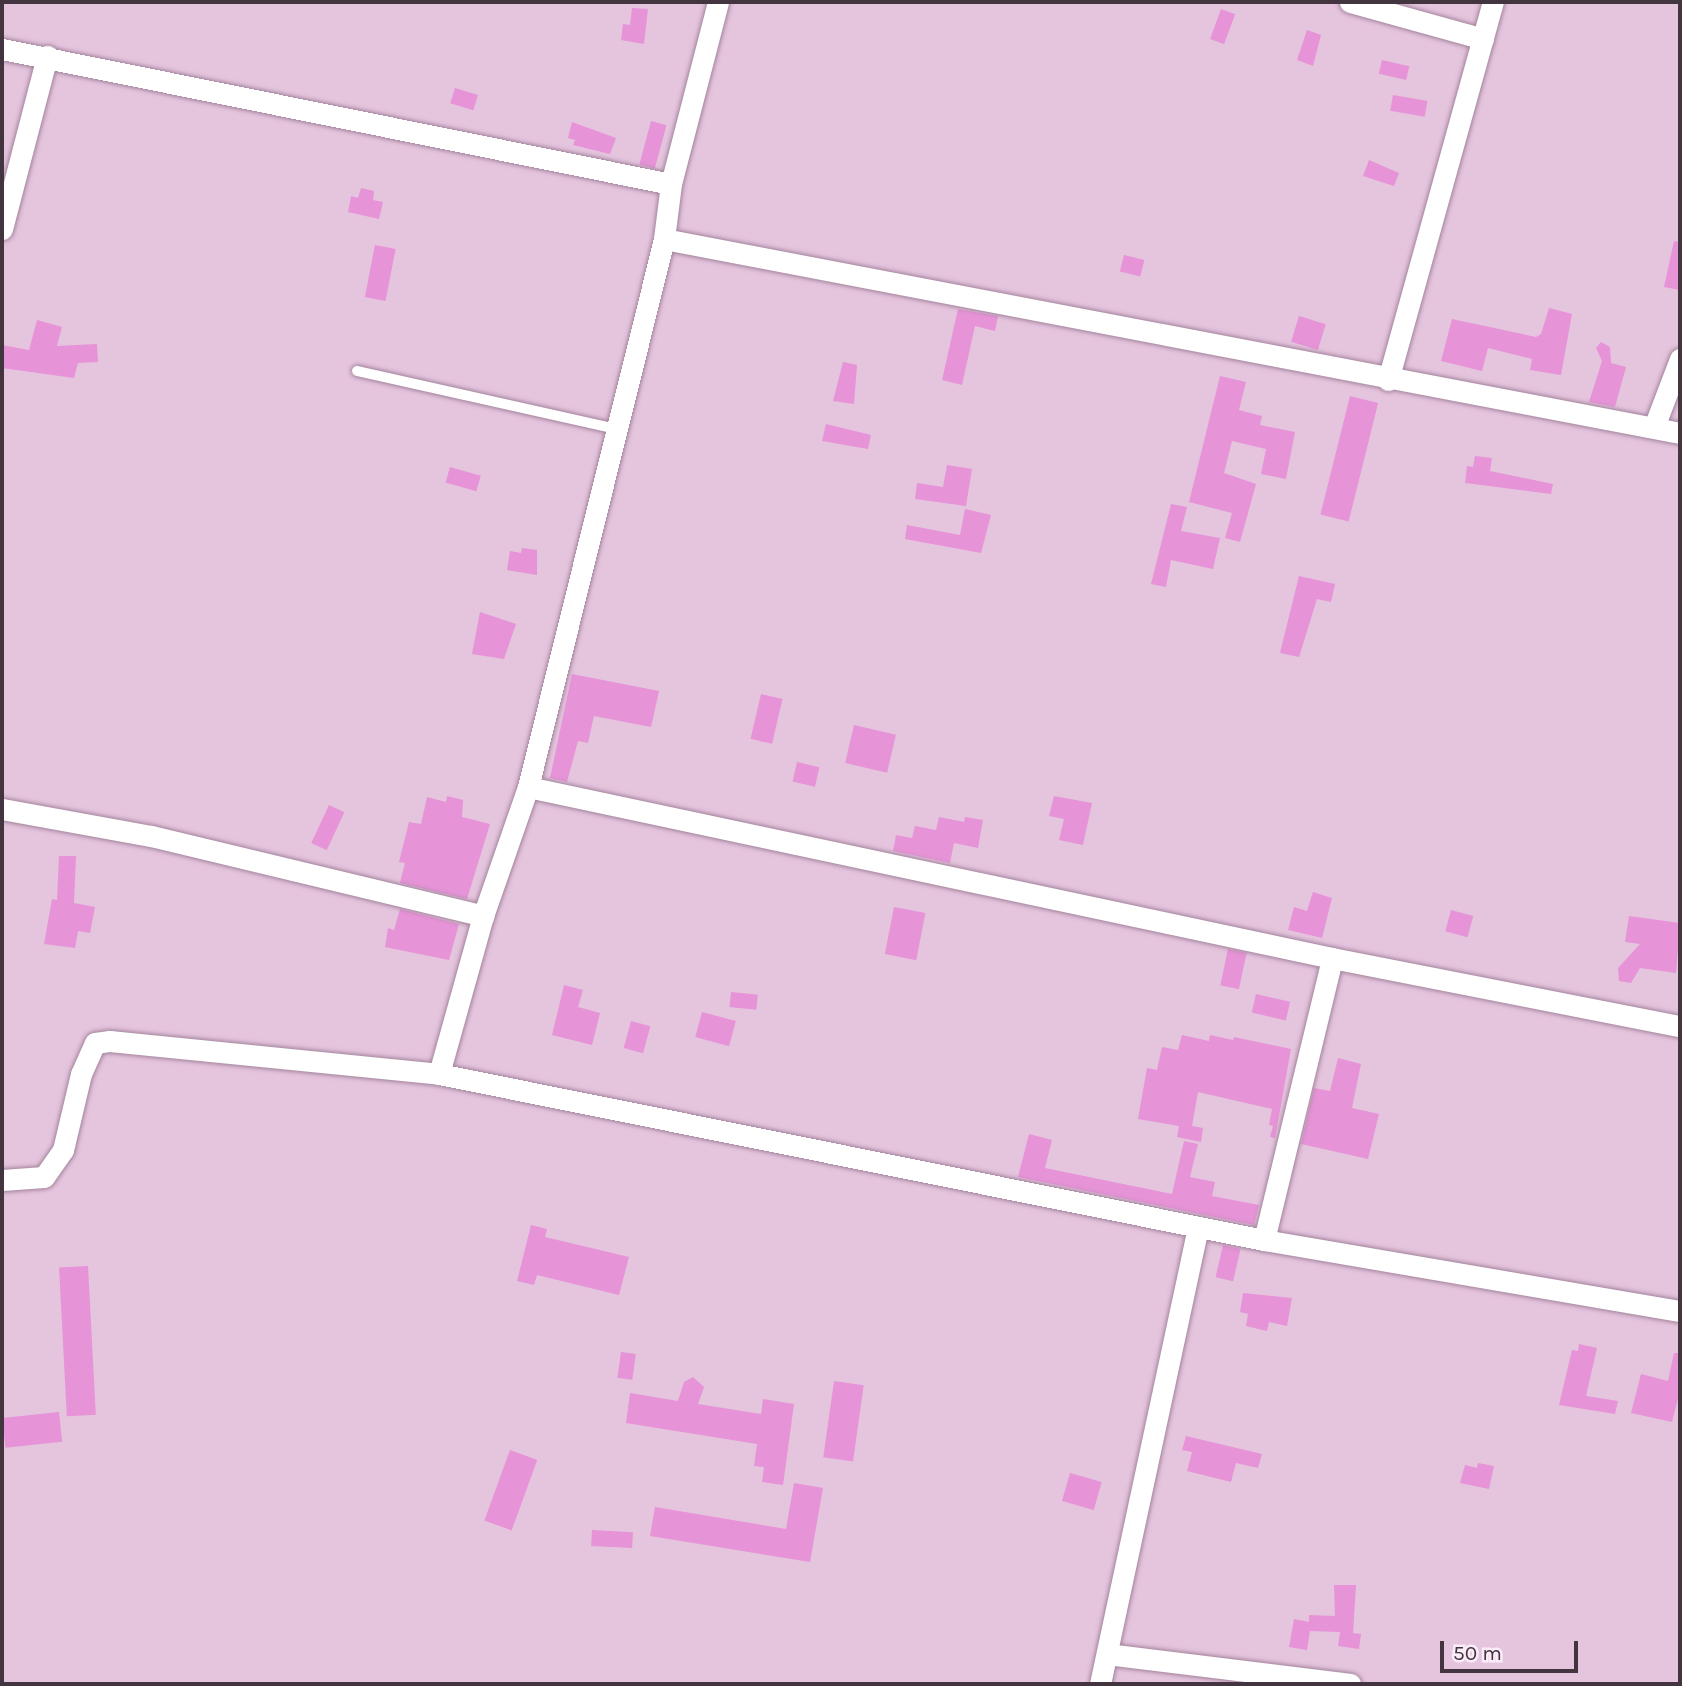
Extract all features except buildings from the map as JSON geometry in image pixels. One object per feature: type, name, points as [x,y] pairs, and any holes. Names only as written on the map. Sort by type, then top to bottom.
[{"type":"street","points":[[439,1074],[483,916],[528,787],[664,239],[671,184],[718,2]]},
{"type":"street","points":[[1350,2],[1483,39]]},
{"type":"street","points":[[1388,380],[1493,2]]},
{"type":"street","points":[[2,49],[671,184]]},
{"type":"street","points":[[2,229],[47,56]]},
{"type":"street","points":[[664,239],[1388,380],[1680,433]]},
{"type":"street","points":[[1654,428],[1680,359]]},
{"type":"street","points":[[528,787],[1332,958],[1680,1026]]},
{"type":"street","points":[[2,809],[151,836],[483,916]]},
{"type":"street","points":[[1264,1240],[1332,958]]},
{"type":"street","points":[[2,1180],[44,1177],[63,1150],[81,1074],[95,1043],[110,1041],[439,1074],[1264,1240],[1680,1311]]},
{"type":"street","points":[[1100,1684],[1198,1227]]},
{"type":"street","points":[[1107,1654],[1350,1684]]},
{"type":"lane","points":[[357,371],[617,429]]}]
